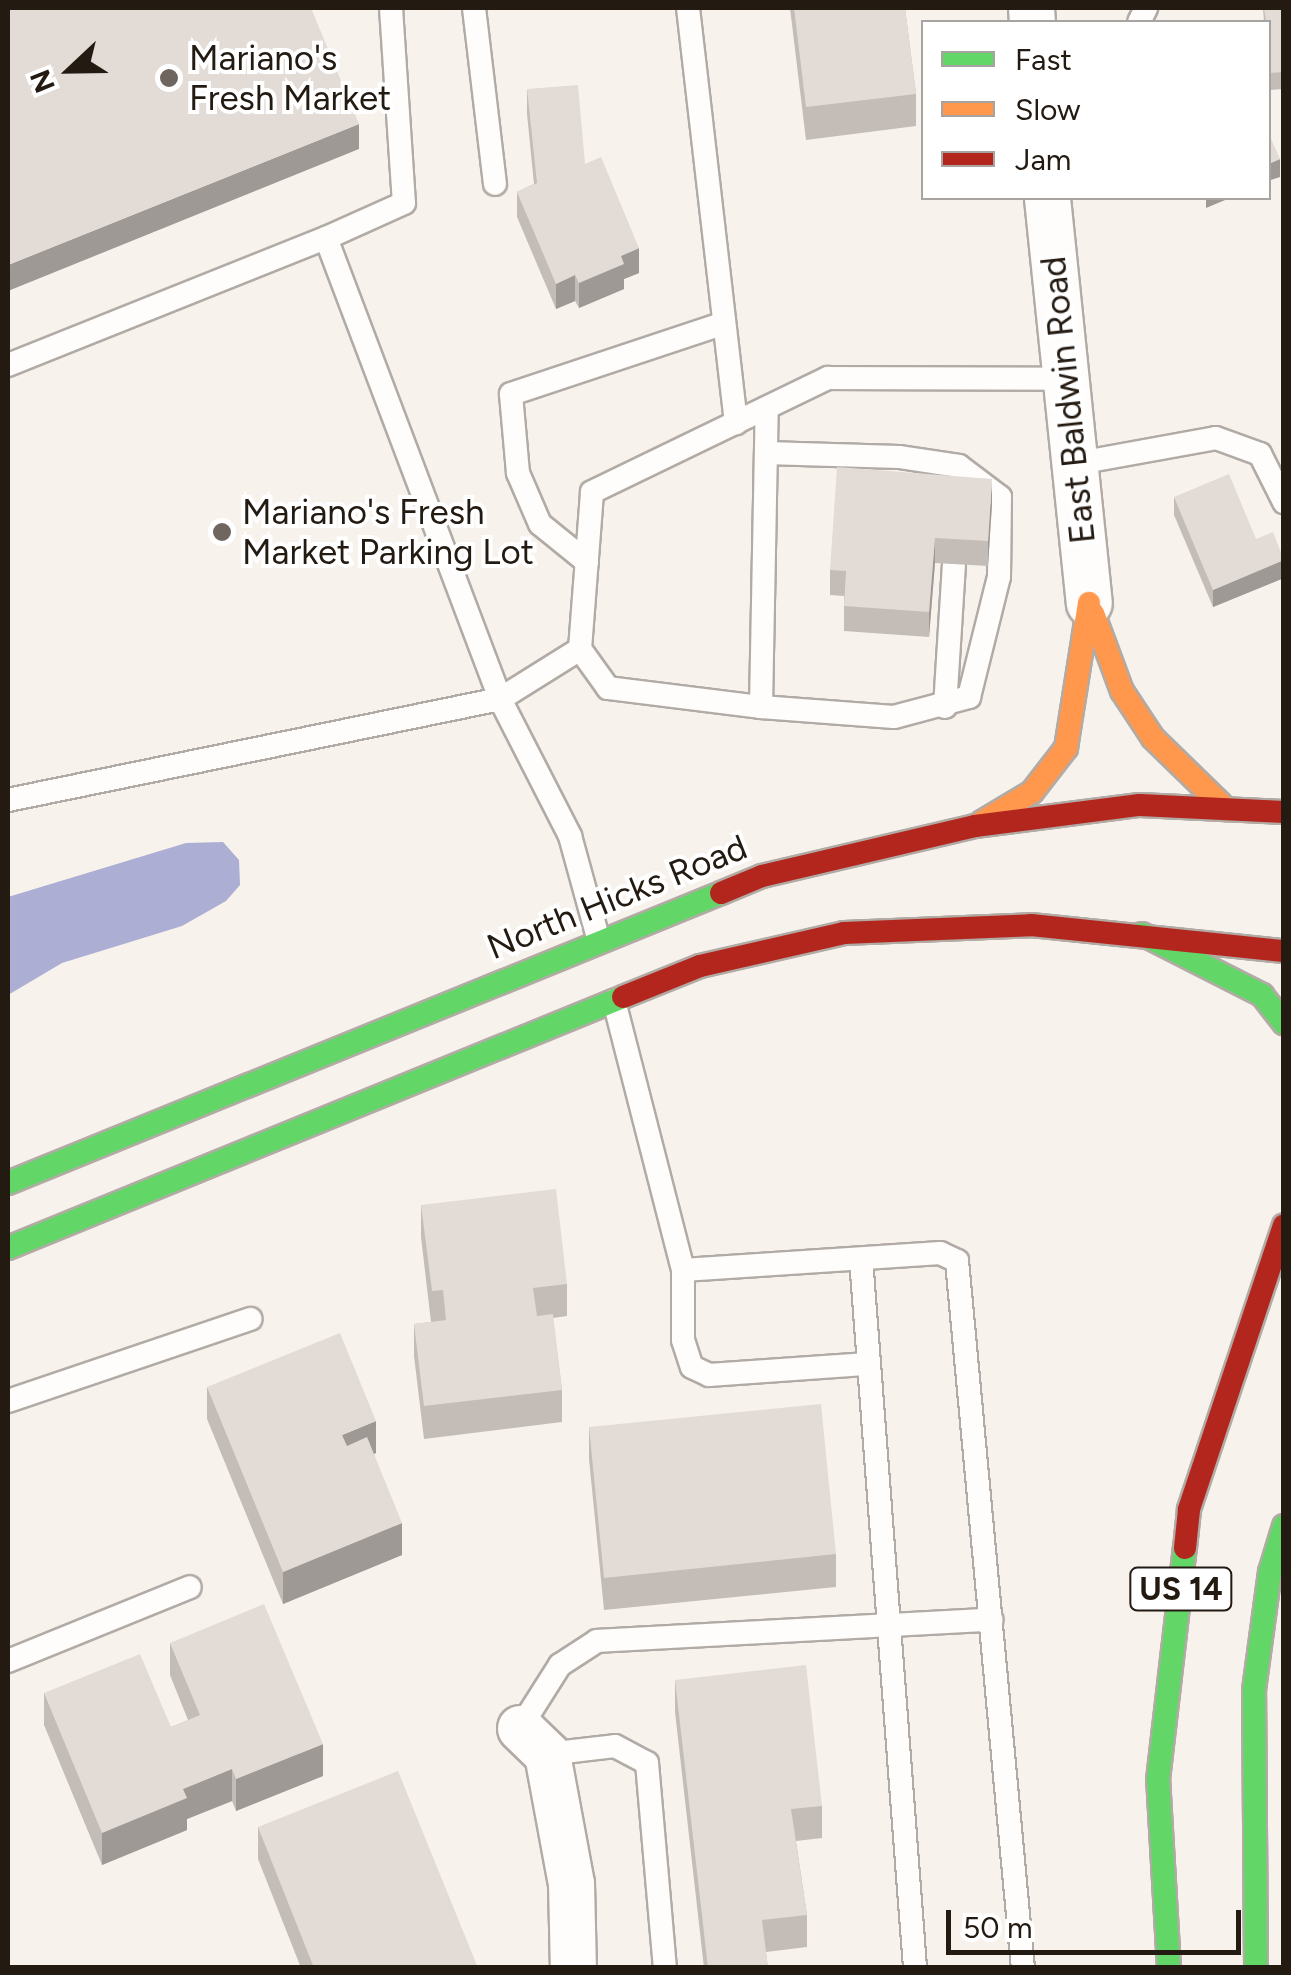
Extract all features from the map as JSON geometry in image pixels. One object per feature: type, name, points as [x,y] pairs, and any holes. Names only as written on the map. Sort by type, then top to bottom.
[{"type":"main road","points":[[1090,603],[1122,691],[1152,738],[1226,810]]},
{"type":"main road","points":[[975,826],[1032,792],[1066,748],[1090,603]]},
{"type":"main road","name":"North Hicks Road","points":[[8,1183],[762,876],[975,826],[1140,805],[1284,812]]},
{"type":"main road","points":[[8,1248],[700,966],[844,933],[1032,925],[1284,951]]},
{"type":"main road","points":[[1142,934],[1262,995],[1284,1023]]},
{"type":"main road","points":[[592,972],[599,941]]},
{"type":"main road","points":[[497,1048],[569,994]]},
{"type":"main road","name":"US 14","points":[[1169,1968],[1158,1780],[1189,1509],[1284,1224]]},
{"type":"main road","name":"US 14","points":[[1256,1968],[1254,1690],[1284,1526]]},
{"type":"street","name":"East Baldwin Road","points":[[1047,200],[1063,379],[1090,603]]},
{"type":"street","points":[[534,1741],[571,1882],[572,1968]]},
{"type":"lane","points":[[8,365],[404,203],[391,8]]},
{"type":"lane","points":[[474,8],[495,184]]},
{"type":"lane","points":[[688,8],[736,422]]},
{"type":"lane","points":[[326,238],[500,698],[570,836],[599,941]]},
{"type":"lane","points":[[587,562],[540,524],[518,473],[512,394],[722,324]]},
{"type":"lane","points":[[766,452],[899,457],[959,466],[1000,497],[999,577],[969,698],[945,706],[894,717],[761,707],[608,688],[580,649],[592,492],[828,378],[1063,379]]},
{"type":"lane","points":[[761,707],[767,408]]},
{"type":"lane","points":[[1073,464],[1216,438],[1260,454],[1284,502]]},
{"type":"lane","points":[[958,501],[959,466]]},
{"type":"lane","points":[[945,706],[954,564]]},
{"type":"lane","points":[[8,800],[500,698],[580,649]]},
{"type":"lane","points":[[614,1001],[683,1270],[683,1340],[692,1366],[709,1375],[868,1364]]},
{"type":"lane","points":[[683,1270],[940,1253],[957,1261],[1023,1968]]},
{"type":"lane","points":[[861,1259],[885,1626],[915,1968]]},
{"type":"lane","points":[[8,1401],[250,1319]]},
{"type":"lane","points":[[8,1661],[190,1587]]},
{"type":"lane","points":[[665,1968],[647,1763],[615,1746],[534,1741],[560,1666],[598,1641],[991,1620]]},
{"type":"water","points":[[223,842],[239,860],[240,885],[226,901],[182,926],[62,963],[8,995],[8,897],[186,843]]},
{"type":"building","name":"Mariano's Fresh Market","points":[[8,8],[311,8],[359,124],[8,265]]},
{"type":"building","points":[[794,8],[905,8],[916,94],[806,107]]},
{"type":"building","points":[[1264,8],[1284,8],[1284,72],[1271,73],[1271,20],[1266,20]]},
{"type":"building","points":[[578,85],[585,164],[601,157],[639,248],[621,256],[624,264],[579,283],[575,275],[556,284],[517,192],[537,183],[527,89]]},
{"type":"building","points":[[1271,139],[1280,159],[1271,163]]},
{"type":"building","points":[[837,467],[992,479],[988,541],[935,538],[929,612],[844,606],[846,571],[830,570]]},
{"type":"building","points":[[1229,474],[1256,539],[1273,532],[1284,560],[1213,590],[1174,497]]},
{"type":"building","points":[[556,1189],[567,1284],[533,1288],[537,1316],[553,1314],[562,1390],[424,1406],[414,1324],[446,1320],[443,1290],[432,1291],[421,1205]]},
{"type":"building","points":[[340,1333],[376,1421],[342,1435],[347,1446],[367,1437],[402,1523],[283,1572],[207,1387]]},
{"type":"building","points":[[821,1404],[836,1554],[604,1578],[589,1427]]},
{"type":"building","points":[[264,1604],[323,1744],[236,1779],[232,1769],[183,1789],[187,1798],[102,1833],[44,1693],[140,1654],[171,1727],[200,1715],[170,1643]]},
{"type":"building","points":[[806,1665],[822,1806],[791,1809],[807,1915],[762,1920],[768,1968],[708,1968],[675,1680]]},
{"type":"building","points":[[398,1771],[478,1968],[314,1968],[258,1827]]},
{"type":"traffic: fast","points":[[8,1183],[721,893]]},
{"type":"traffic: fast","points":[[1142,934],[1262,995],[1284,1023]]},
{"type":"traffic: fast","points":[[8,1248],[623,997]]},
{"type":"traffic: fast","points":[[1256,1968],[1254,1690],[1270,1572],[1284,1526]]},
{"type":"traffic: fast","points":[[1169,1968],[1158,1780],[1185,1548]]},
{"type":"traffic: slow","points":[[982,822],[1032,792],[1066,748],[1089,603]]},
{"type":"traffic: slow","points":[[1093,613],[1122,691],[1153,738],[1226,809]]},
{"type":"traffic: jam","points":[[721,893],[762,876],[975,826],[1140,805],[1284,812]]},
{"type":"traffic: jam","points":[[623,997],[700,966],[844,933],[1031,925],[1284,951]]},
{"type":"traffic: jam","points":[[1185,1548],[1189,1509],[1284,1225]]},
{"type":"place","name":"Mariano's Fresh Market","points":[[169,78]]},
{"type":"place","name":"Mariano's Fresh Market Parking Lot","points":[[222,532]]}]
